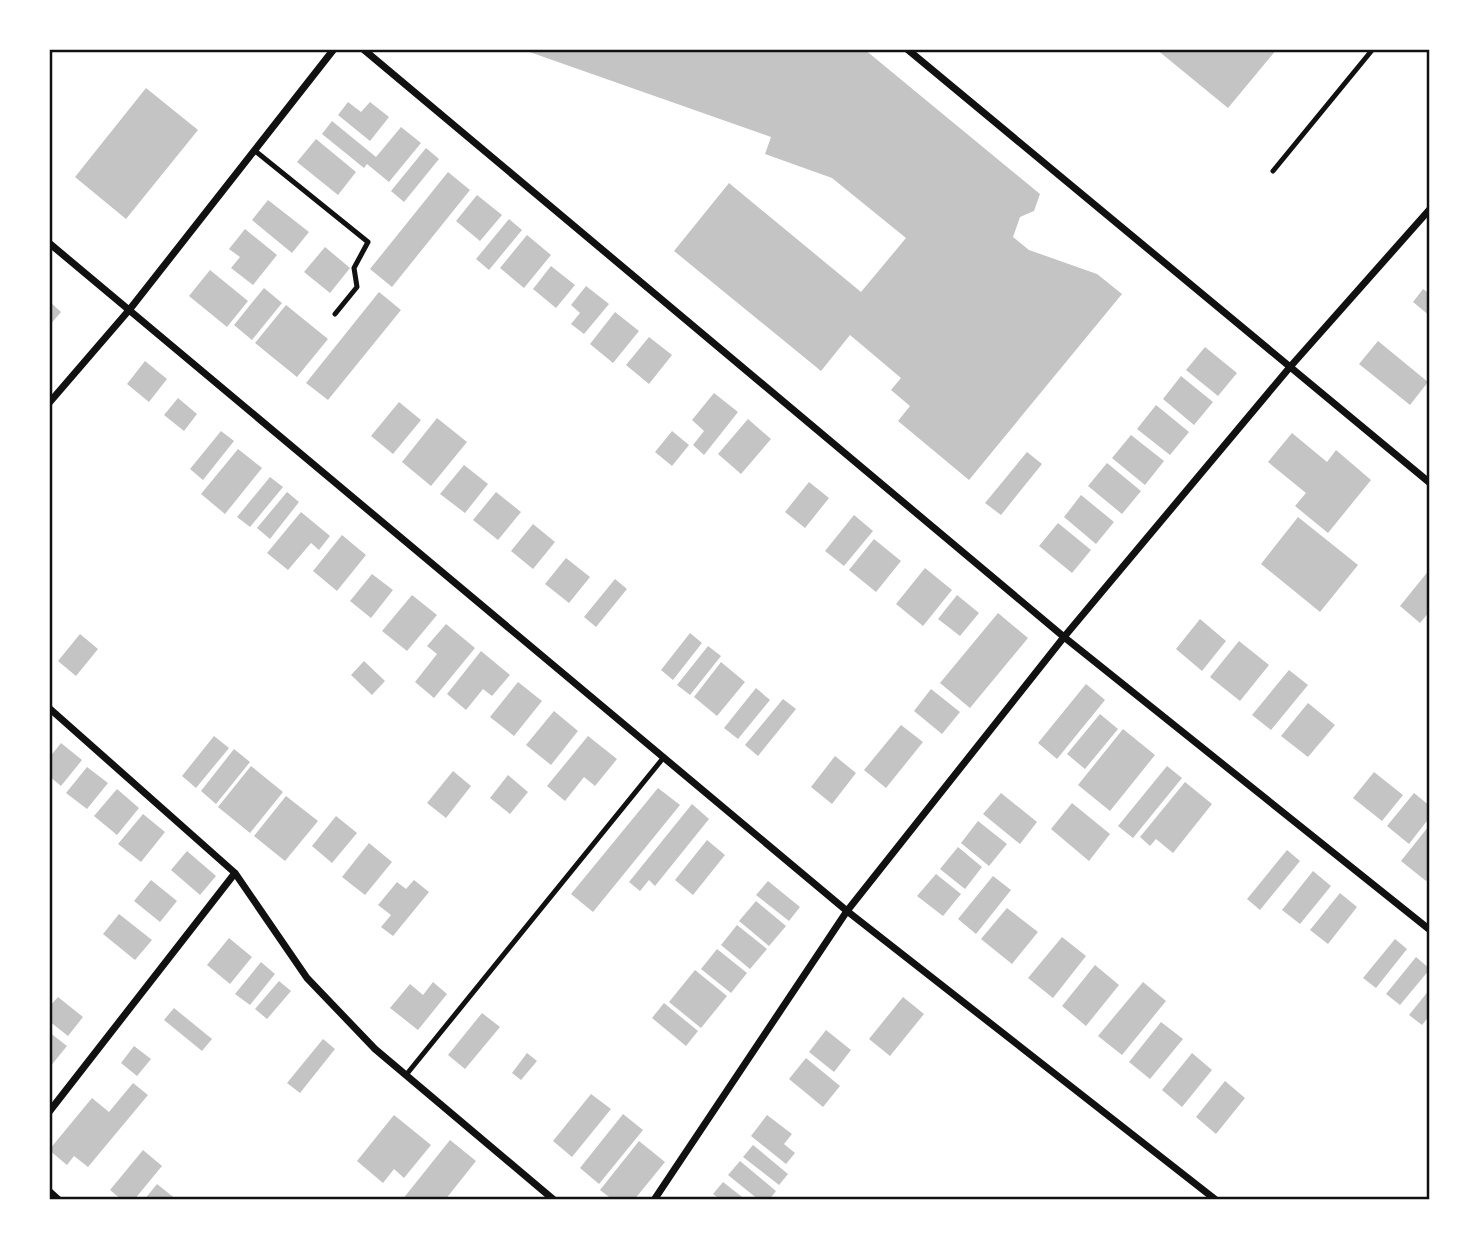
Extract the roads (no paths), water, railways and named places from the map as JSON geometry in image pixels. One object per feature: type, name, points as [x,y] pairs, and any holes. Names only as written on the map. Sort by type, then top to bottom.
[{"type":"street","points":[[49,403],[130,309],[334,49]]},
{"type":"street","points":[[363,49],[1065,637],[1430,930]]},
{"type":"street","points":[[907,49],[1430,483]]},
{"type":"street","points":[[654,1200],[847,911],[1065,637],[1290,367],[1430,209]]},
{"type":"street","points":[[49,243],[847,911],[1216,1200]]},
{"type":"street","points":[[49,708],[235,873],[307,978],[375,1049],[554,1200]]},
{"type":"street","points":[[49,1112],[235,873]]},
{"type":"street","points":[[49,1191],[59,1200]]},
{"type":"lane","points":[[1273,171],[1373,49]]},
{"type":"lane","points":[[254,150],[368,242],[354,268],[357,287],[335,314]]},
{"type":"lane","points":[[406,1075],[664,757]]}]
